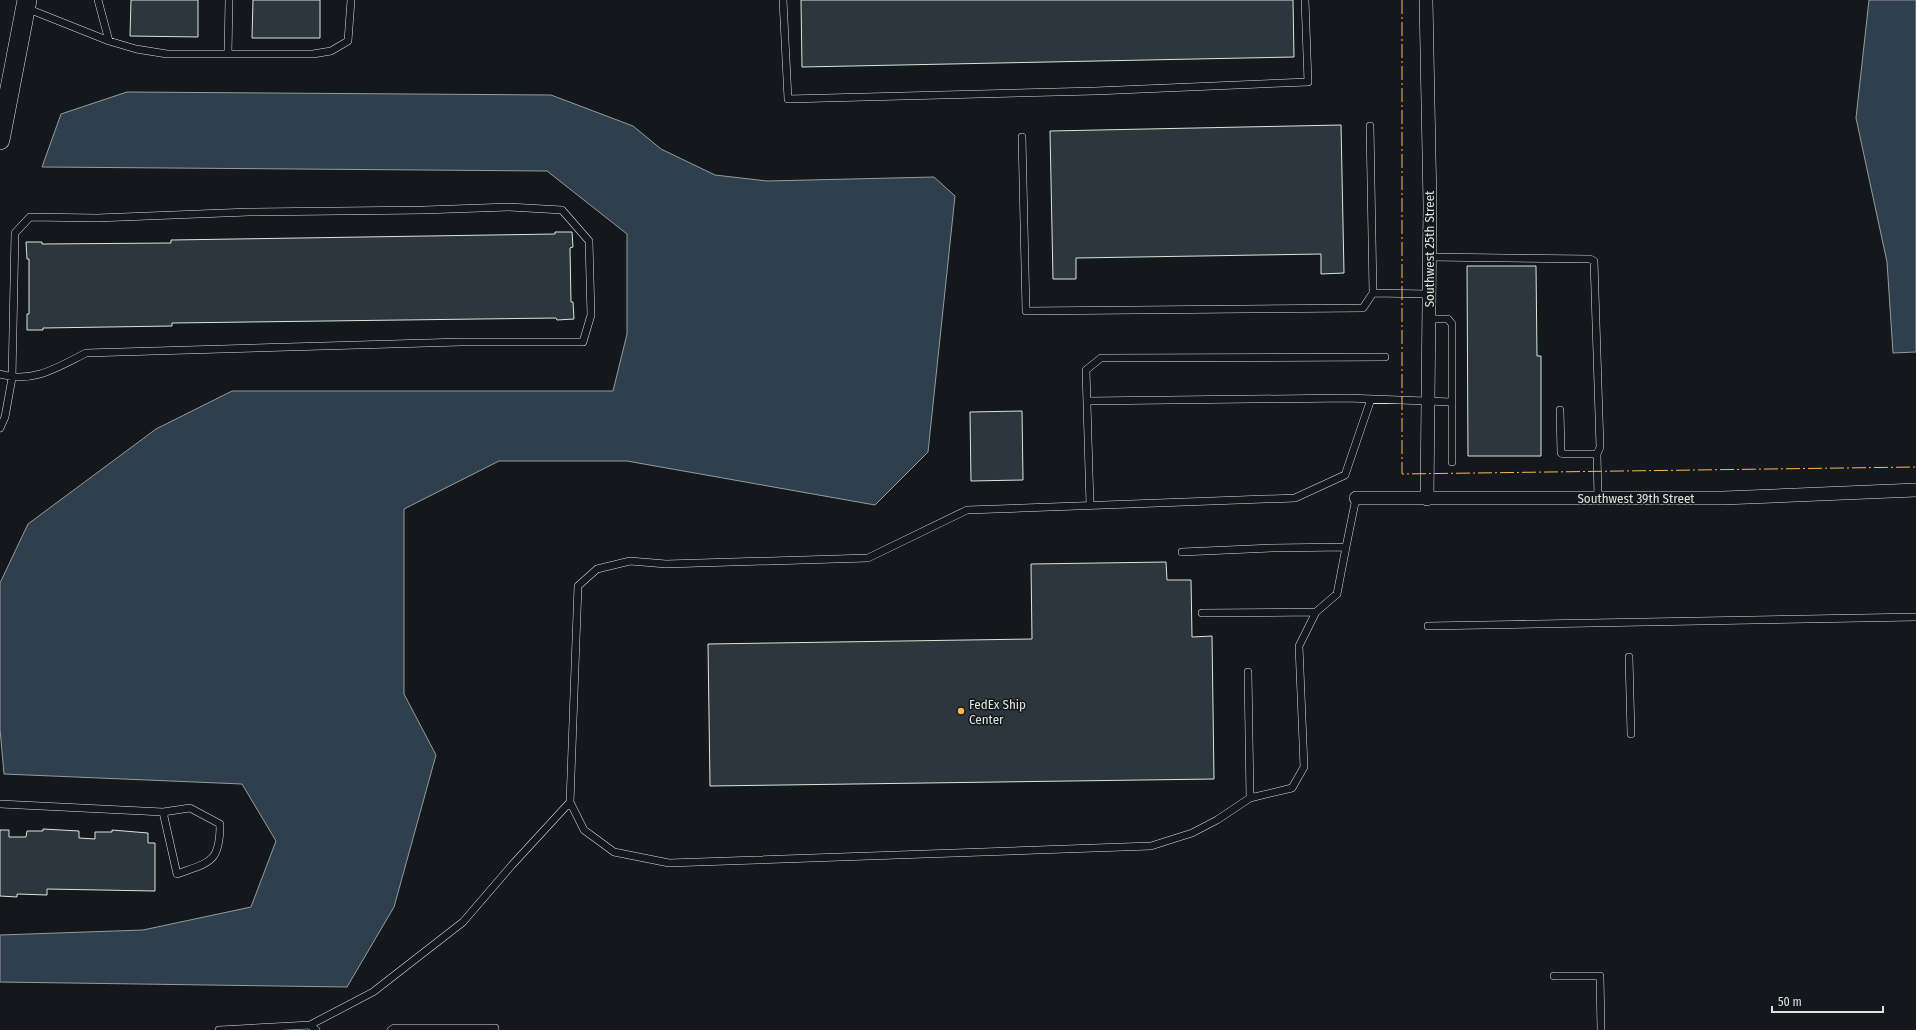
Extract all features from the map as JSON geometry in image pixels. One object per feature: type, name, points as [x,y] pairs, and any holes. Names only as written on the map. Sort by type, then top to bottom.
[{"type":"main road","points":[[0,140],[27,4]]},
{"type":"street","name":"Southwest 25th Street","points":[[1426,0],[1429,257],[1427,499]]},
{"type":"street","name":"Southwest 39th Street","points":[[1356,498],[1723,498],[1916,490]]},
{"type":"lane","points":[[98,0],[109,41]]},
{"type":"lane","points":[[228,54],[229,0]]},
{"type":"lane","points":[[27,4],[109,41],[136,49],[167,54],[313,54],[331,51],[348,41],[353,0]]},
{"type":"lane","points":[[783,0],[788,99],[1095,91],[1308,82],[1305,0]]},
{"type":"lane","points":[[1022,137],[1026,311],[1363,308],[1373,293],[1370,126]]},
{"type":"lane","points":[[0,374],[12,378],[44,374],[86,353],[461,342],[583,342],[591,315],[589,240],[562,210],[508,207],[424,210],[249,212],[97,218],[30,217],[15,233],[12,378],[5,417],[0,428]]},
{"type":"lane","points":[[1429,257],[1590,259],[1594,261],[1600,447],[1597,454],[1598,498]]},
{"type":"lane","points":[[1373,293],[1429,294]]},
{"type":"lane","points":[[1429,319],[1448,319],[1452,324],[1452,462]]},
{"type":"lane","points":[[1090,505],[1086,370],[1101,358],[1385,357]]},
{"type":"lane","points":[[1087,401],[1371,399],[1452,402]]},
{"type":"lane","points":[[1356,498],[1337,594],[1316,612],[1298,646],[1304,766],[1292,788],[1250,798],[1217,820],[1192,833],[1152,846],[669,863],[614,852],[584,830],[570,802],[578,586],[597,569],[630,561],[666,564],[868,558],[967,510],[1295,498],[1345,475],[1371,399]]},
{"type":"lane","points":[[1560,410],[1561,453],[1597,454]]},
{"type":"lane","points":[[1182,552],[1272,548],[1346,547]]},
{"type":"lane","points":[[1202,613],[1316,612]]},
{"type":"lane","points":[[1428,626],[1916,617]]},
{"type":"lane","points":[[1629,657],[1631,734]]},
{"type":"lane","points":[[1248,672],[1250,798]]},
{"type":"lane","points":[[219,1030],[310,1025],[373,992],[463,922],[512,865],[570,802]]},
{"type":"lane","points":[[0,804],[163,812],[190,808],[220,824],[220,844],[210,862],[177,874],[163,812]]},
{"type":"lane","points":[[1554,976],[1600,976],[1601,1030]]},
{"type":"lane","points":[[310,1025],[316,1030]]},
{"type":"lane","points":[[391,1030],[394,1028],[494,1028],[495,1030]]},
{"type":"water","points":[[1869,0],[1916,0],[1916,352],[1893,353],[1887,262],[1856,118]]},
{"type":"water","points":[[127,92],[551,95],[633,126],[661,149],[715,175],[767,181],[934,177],[955,196],[928,452],[875,505],[627,461],[499,461],[404,509],[404,694],[436,755],[394,907],[347,987],[0,982],[0,935],[143,930],[251,907],[276,841],[242,784],[4,774],[0,729],[0,583],[28,524],[156,429],[232,391],[613,391],[627,334],[627,234],[547,171],[42,167],[61,114]]},
{"type":"building","points":[[131,0],[198,0],[198,37],[130,36]]},
{"type":"building","points":[[253,0],[320,0],[320,38],[252,38]]},
{"type":"building","points":[[801,0],[1293,0],[1294,57],[802,67]]},
{"type":"building","points":[[1341,125],[1344,273],[1321,274],[1321,254],[1076,258],[1076,279],[1053,279],[1050,131]]},
{"type":"building","points":[[555,232],[572,232],[573,247],[570,248],[571,302],[573,302],[574,319],[172,323],[172,326],[43,328],[43,330],[27,330],[27,314],[29,314],[29,259],[27,259],[26,242],[42,242],[42,244],[171,243],[171,240],[555,234]]},
{"type":"building","points":[[1467,266],[1536,266],[1537,356],[1541,356],[1541,456],[1468,456]]},
{"type":"building","points":[[1022,411],[1023,480],[971,481],[970,412]]},
{"type":"building","name":"FedEx Ship Center","points":[[1166,562],[1167,580],[1191,580],[1192,637],[1212,636],[1214,779],[710,786],[708,644],[1032,639],[1031,564]]},
{"type":"building","points":[[43,829],[79,831],[79,838],[95,839],[95,832],[112,832],[112,830],[148,833],[148,843],[155,843],[155,891],[47,889],[47,895],[17,894],[17,897],[0,896],[0,830],[9,830],[9,837],[26,837],[27,831],[43,831]]},
{"type":"power","points":[[1402,0],[1402,474],[1916,467]]},
{"type":"place","name":"FedEx Ship Center","points":[[961,711]]}]
